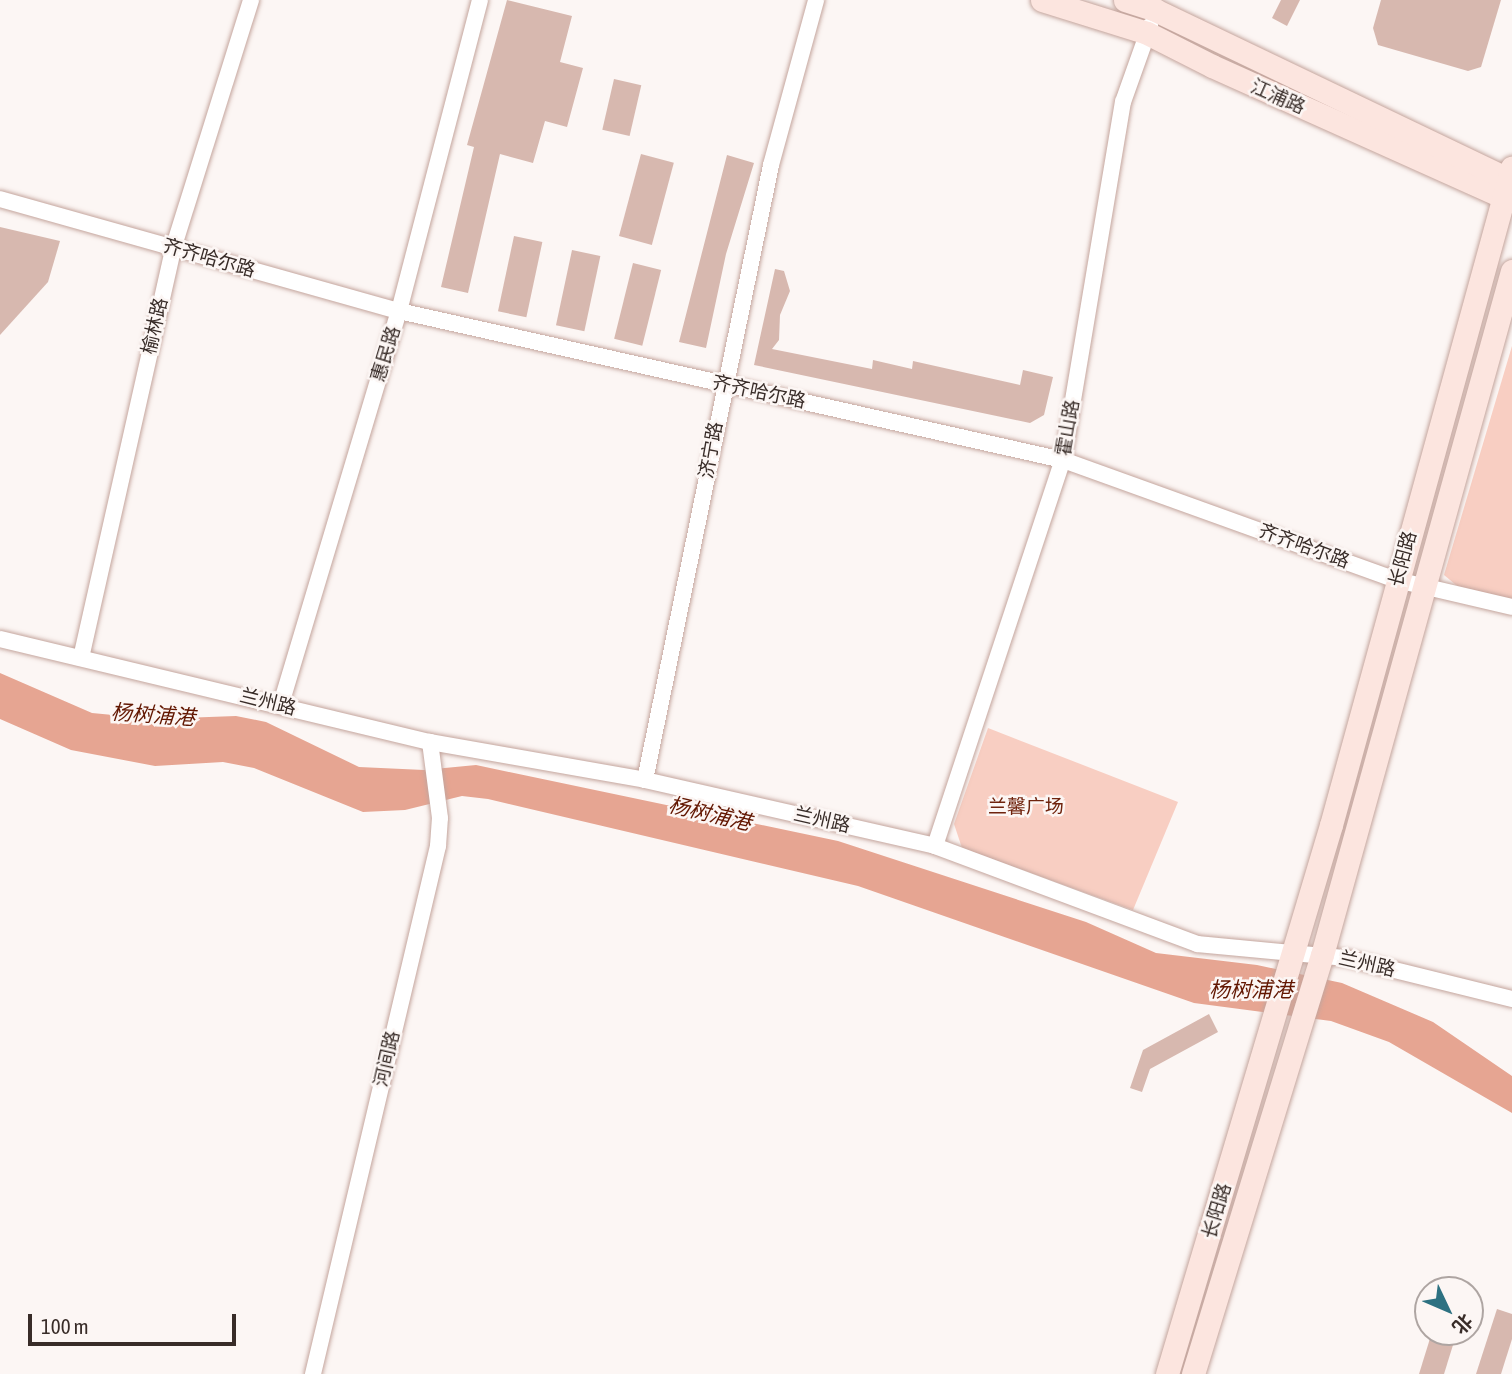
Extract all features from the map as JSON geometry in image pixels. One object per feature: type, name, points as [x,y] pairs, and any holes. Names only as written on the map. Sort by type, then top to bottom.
[{"type":"main road","name":"江浦路","points":[[1042,0],[1147,33],[1509,186]]},
{"type":"main road","name":"江浦路","points":[[1125,0],[1157,5],[1509,186]]},
{"type":"main road","name":"长阳路","points":[[1167,1374],[1294,951],[1509,186]]},
{"type":"main road","name":"长阳路","points":[[1193,1374],[1322,955],[1512,271]]},
{"type":"street","name":"榆林路","points":[[81,658],[173,248],[251,0]]},
{"type":"street","name":"惠民路","points":[[281,704],[398,311],[480,0]]},
{"type":"street","name":"济宁路","points":[[645,780],[723,384],[771,165],[816,0]]},
{"type":"street","name":"霍山路","points":[[935,846],[1063,460],[1123,102],[1157,5]]},
{"type":"street","name":"齐齐哈尔路","points":[[0,199],[398,311],[1063,460],[1398,580],[1512,607]]},
{"type":"street","name":"兰州路","points":[[0,639],[281,704],[430,742],[645,780],[935,846],[1197,944],[1322,955],[1512,999]]},
{"type":"street","name":"河间路","points":[[313,1374],[438,846],[438,804],[430,742]]},
{"type":"green space","points":[[1512,346],[1512,601],[1462,590],[1444,575]]},
{"type":"green space","name":"兰馨广场","points":[[988,728],[1178,802],[1133,910],[962,848],[954,824]]},
{"type":"water","name":"杨树浦港","points":[[0,673],[92,713],[155,719],[236,716],[266,722],[359,767],[424,770],[476,765],[838,841],[1086,922],[1156,953],[1257,965],[1342,983],[1433,1022],[1512,1076],[1512,1113],[1389,1042],[1331,1021],[1194,1003],[858,886],[488,799],[462,796],[405,810],[363,812],[254,768],[223,762],[155,766],[71,750],[0,719]]},
{"type":"building","points":[[507,0],[572,16],[560,62],[583,68],[567,127],[545,121],[533,163],[500,154],[468,293],[441,287],[474,147],[467,145]]},
{"type":"building","points":[[1281,0],[1300,0],[1287,26],[1272,18]]},
{"type":"building","points":[[1381,0],[1501,0],[1481,67],[1468,71],[1378,45],[1373,28]]},
{"type":"building","points":[[614,79],[641,85],[630,136],[602,130]]},
{"type":"building","points":[[641,154],[674,163],[652,245],[619,236]]},
{"type":"building","points":[[727,155],[754,163],[726,254],[706,348],[679,342]]},
{"type":"building","points":[[0,227],[60,241],[48,282],[0,335]]},
{"type":"building","points":[[514,236],[542,242],[526,317],[498,311]]},
{"type":"building","points":[[572,250],[600,256],[584,331],[556,325]]},
{"type":"building","points":[[633,263],[661,270],[642,346],[614,339]]},
{"type":"building","points":[[775,269],[784,271],[790,291],[780,315],[779,340],[772,349],[872,369],[873,360],[912,369],[913,361],[1020,385],[1023,370],[1053,377],[1044,415],[1030,423],[754,365]]},
{"type":"building","points":[[1209,1014],[1218,1032],[1150,1069],[1142,1092],[1130,1088],[1143,1050]]},
{"type":"building","points":[[1497,1309],[1512,1314],[1512,1339],[1501,1374],[1476,1374]]},
{"type":"building","points":[[1428,1346],[1453,1346],[1444,1374],[1419,1374]]}]
